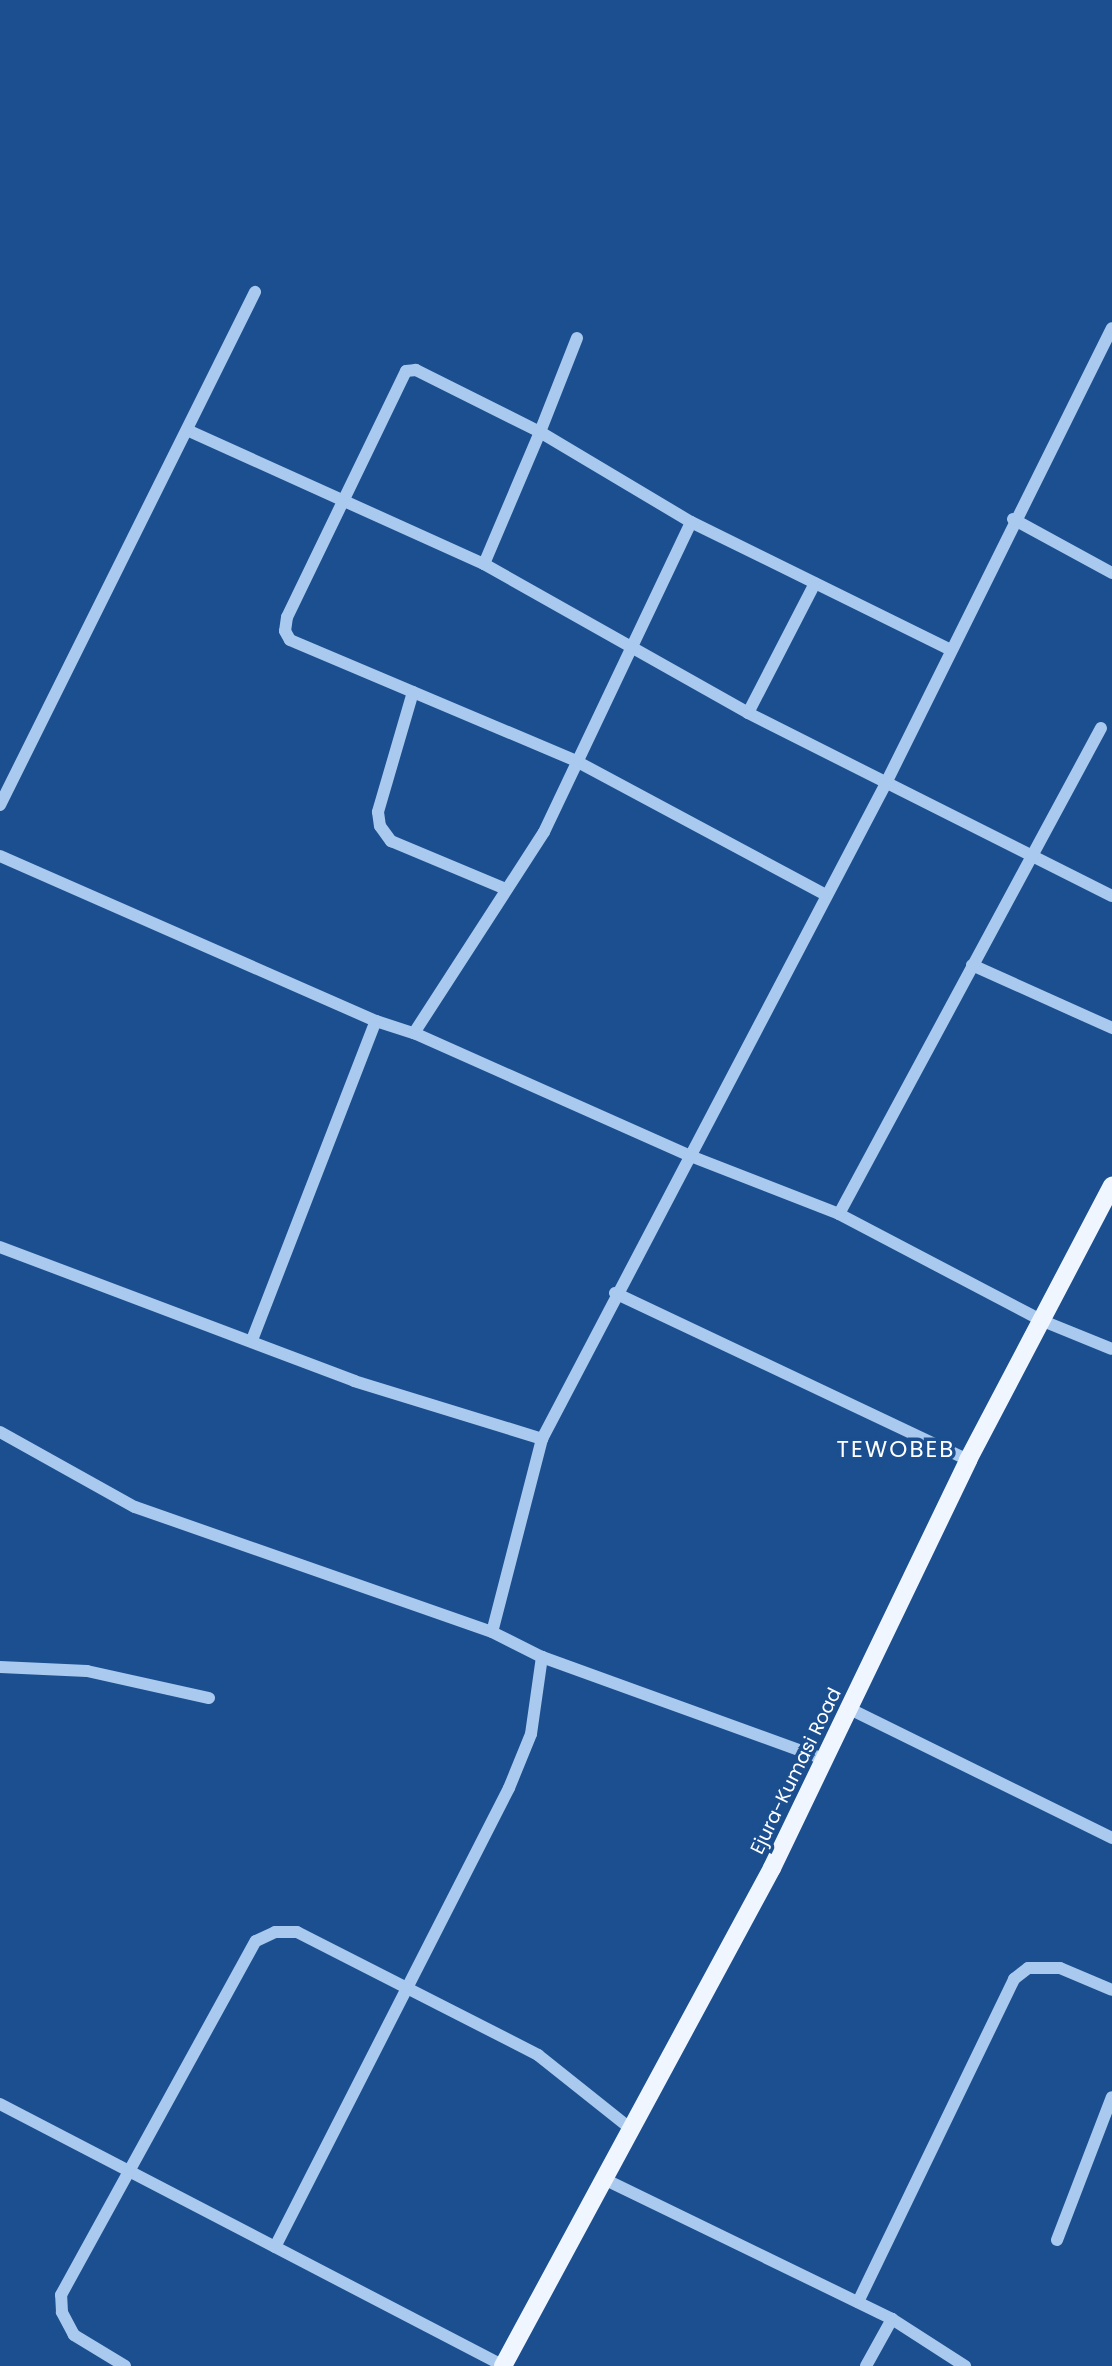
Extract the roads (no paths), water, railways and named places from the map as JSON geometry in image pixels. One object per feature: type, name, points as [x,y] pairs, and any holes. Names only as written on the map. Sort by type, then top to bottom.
[{"type":"main road","name":"Ejura-Kumasi Road","points":[[503,2366],[826,1760],[968,1460],[1112,1186]]},
{"type":"street","points":[[0,805],[255,292]]},
{"type":"street","points":[[492,1632],[542,1438],[615,1293],[694,1157],[824,894],[885,785],[1013,519],[1112,328]]},
{"type":"street","points":[[484,564],[577,338]]},
{"type":"street","points":[[824,894],[576,761],[289,640],[285,631],[287,617],[345,502],[406,371],[416,370],[540,432],[691,522],[951,650]]},
{"type":"street","points":[[187,430],[484,564],[628,649],[748,713],[885,785],[1112,896]]},
{"type":"street","points":[[1013,519],[1112,573]]},
{"type":"street","points":[[414,1033],[544,832],[628,649],[691,522]]},
{"type":"street","points":[[748,713],[815,583]]},
{"type":"street","points":[[413,692],[378,812],[380,826],[391,841],[506,889]]},
{"type":"street","points":[[839,1214],[1101,728]]},
{"type":"street","points":[[0,856],[376,1021],[414,1033],[694,1157],[839,1214],[1043,1321],[1112,1349]]},
{"type":"street","points":[[972,965],[1112,1028]]},
{"type":"street","points":[[252,1340],[376,1021]]},
{"type":"street","points":[[0,1247],[252,1340],[354,1381],[542,1438]]},
{"type":"street","points":[[615,1293],[968,1460]]},
{"type":"street","points":[[0,1432],[135,1507],[492,1632],[542,1657],[826,1760]]},
{"type":"street","points":[[275,2247],[509,1788],[531,1734],[542,1657]]},
{"type":"street","points":[[0,1668],[87,1671],[209,1698]]},
{"type":"street","points":[[850,1709],[1112,1838]]},
{"type":"street","points":[[125,2366],[74,2335],[62,2312],[61,2295],[256,1941],[275,1932],[297,1932],[538,2055],[631,2130]]},
{"type":"street","points":[[858,2302],[1014,1979],[1028,1968],[1060,1968],[1112,1990]]},
{"type":"street","points":[[1057,2240],[1112,2097]]},
{"type":"street","points":[[2,2110],[130,2171],[503,2366]]},
{"type":"street","points":[[604,2179],[892,2319],[965,2366]]},
{"type":"street","points":[[866,2366],[892,2319]]},
{"type":"district","name":"TEWOBEB","points":[[896,1449]]}]
